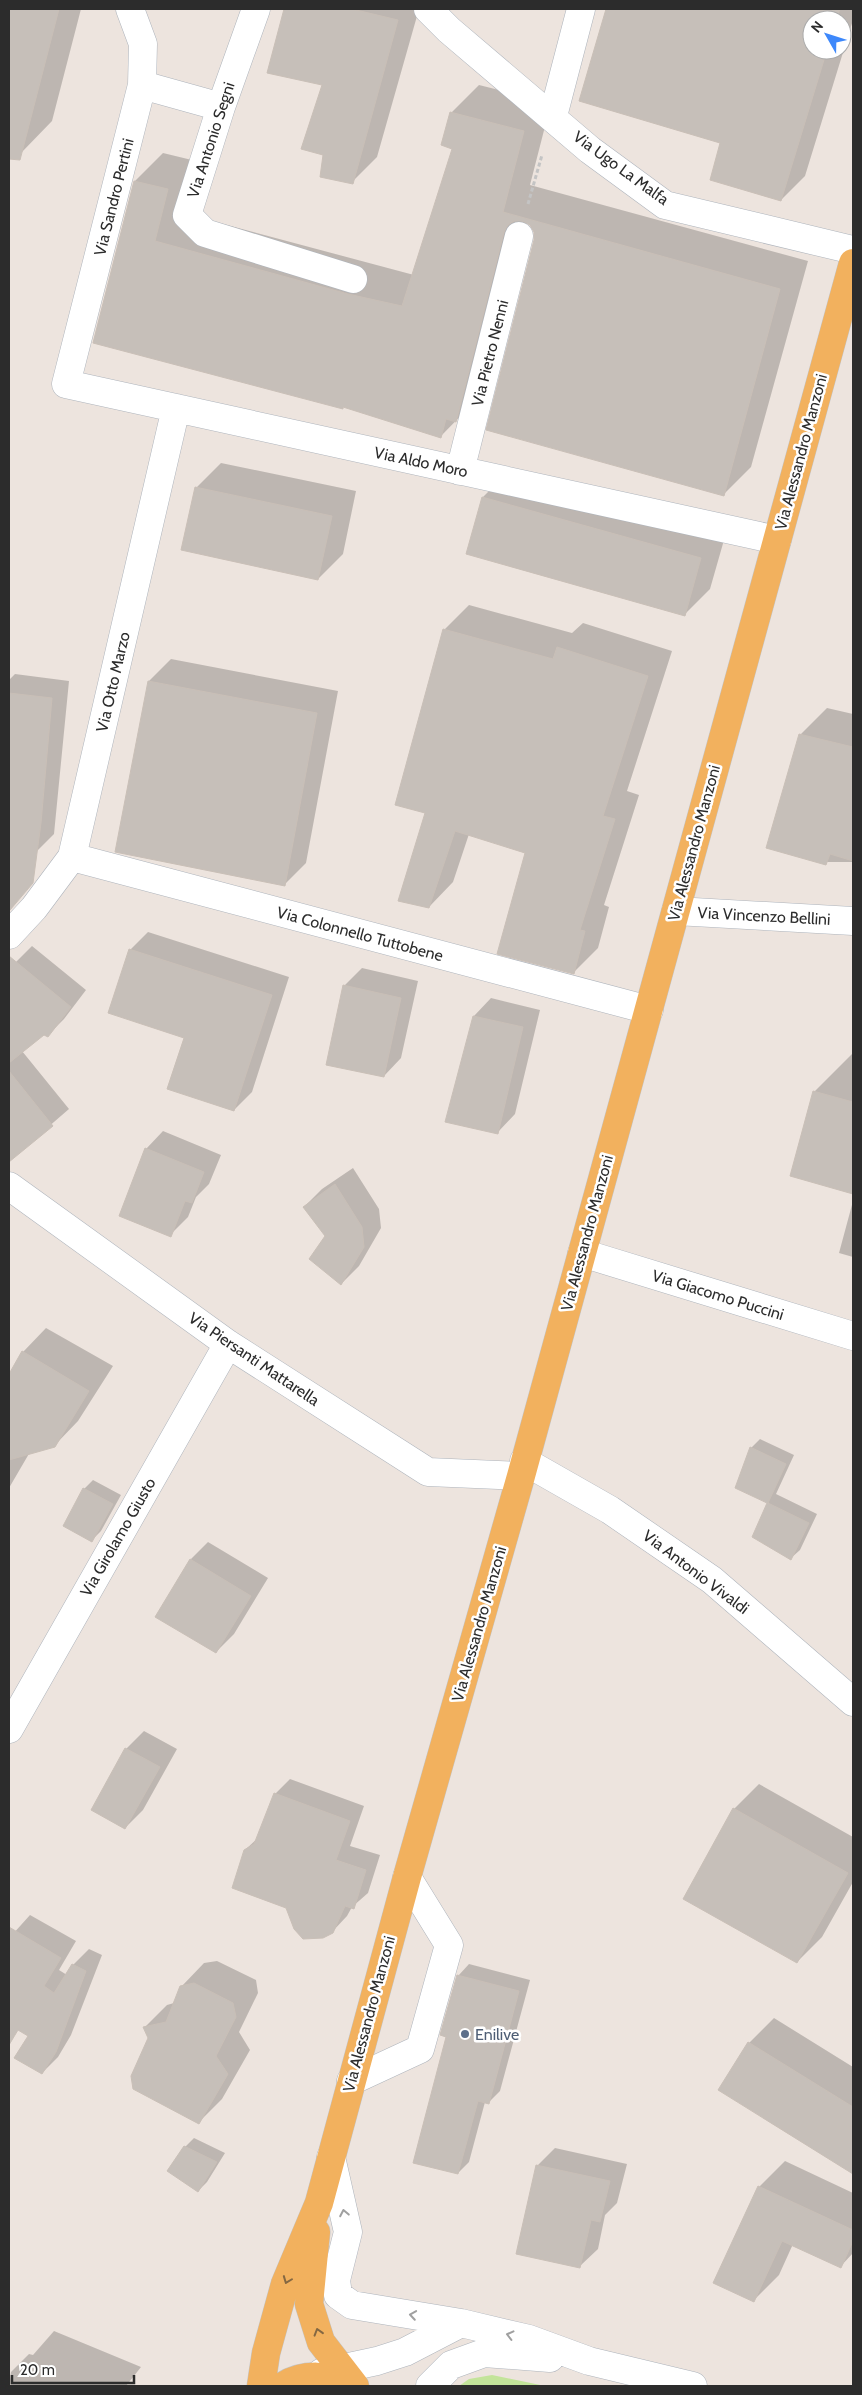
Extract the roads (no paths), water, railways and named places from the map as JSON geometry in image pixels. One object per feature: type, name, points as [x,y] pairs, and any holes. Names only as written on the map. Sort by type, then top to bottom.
[{"type":"main road","name":"Via Alessandro Manzoni","points":[[261,2386],[266,2353],[285,2284],[319,2203],[406,1877],[582,1253],[853,264]]},
{"type":"main road","name":"Via Alessandro Manzoni","points":[[319,2203],[309,2304],[321,2342],[349,2380]]},
{"type":"main road","points":[[295,2382],[326,2377],[349,2380]]},
{"type":"street","name":"Via Sandro Pertini","points":[[66,384],[142,85],[142,44],[130,9]]},
{"type":"street","name":"Via Antonio Segni","points":[[256,9],[221,107],[187,215],[205,233],[353,279]]},
{"type":"street","name":"Via Ugo La Malfa","points":[[428,9],[449,30],[553,116],[590,150],[665,205],[853,250]]},
{"type":"street","points":[[553,116],[580,9]]},
{"type":"street","points":[[142,85],[221,107]]},
{"type":"street","name":"Via Pietro Nenni","points":[[460,471],[519,236]]},
{"type":"street","name":"Via Aldo Moro","points":[[66,384],[777,540]]},
{"type":"street","name":"Via Otto Marzo","points":[[9,934],[34,908],[72,857],[176,408]]},
{"type":"street","name":"Via Colonnello Tuttobene","points":[[72,857],[649,1010]]},
{"type":"street","name":"Via Vincenzo Bellini","points":[[676,911],[853,921]]},
{"type":"street","name":"Via Piersanti Mattarella","points":[[9,1186],[228,1344],[428,1472],[522,1469]]},
{"type":"street","name":"Via Giacomo Puccini","points":[[582,1253],[853,1336]]},
{"type":"street","name":"Via Girolamo Giusto","points":[[9,1729],[228,1344]]},
{"type":"street","name":"Via Antonio Vivaldi","points":[[522,1469],[610,1510],[712,1580],[853,1702]]},
{"type":"street","points":[[351,2081],[420,2049],[449,1945],[406,1877]]},
{"type":"street","points":[[331,2157],[348,2232],[336,2280],[338,2295],[352,2306],[461,2323],[530,2339],[589,2361],[692,2386]]},
{"type":"street","points":[[349,2380],[377,2361],[405,2352],[461,2323]]},
{"type":"street","points":[[430,2386],[451,2365],[484,2353],[589,2361]]},
{"type":"place","name":"Enilive","points":[[465,2034]]}]
